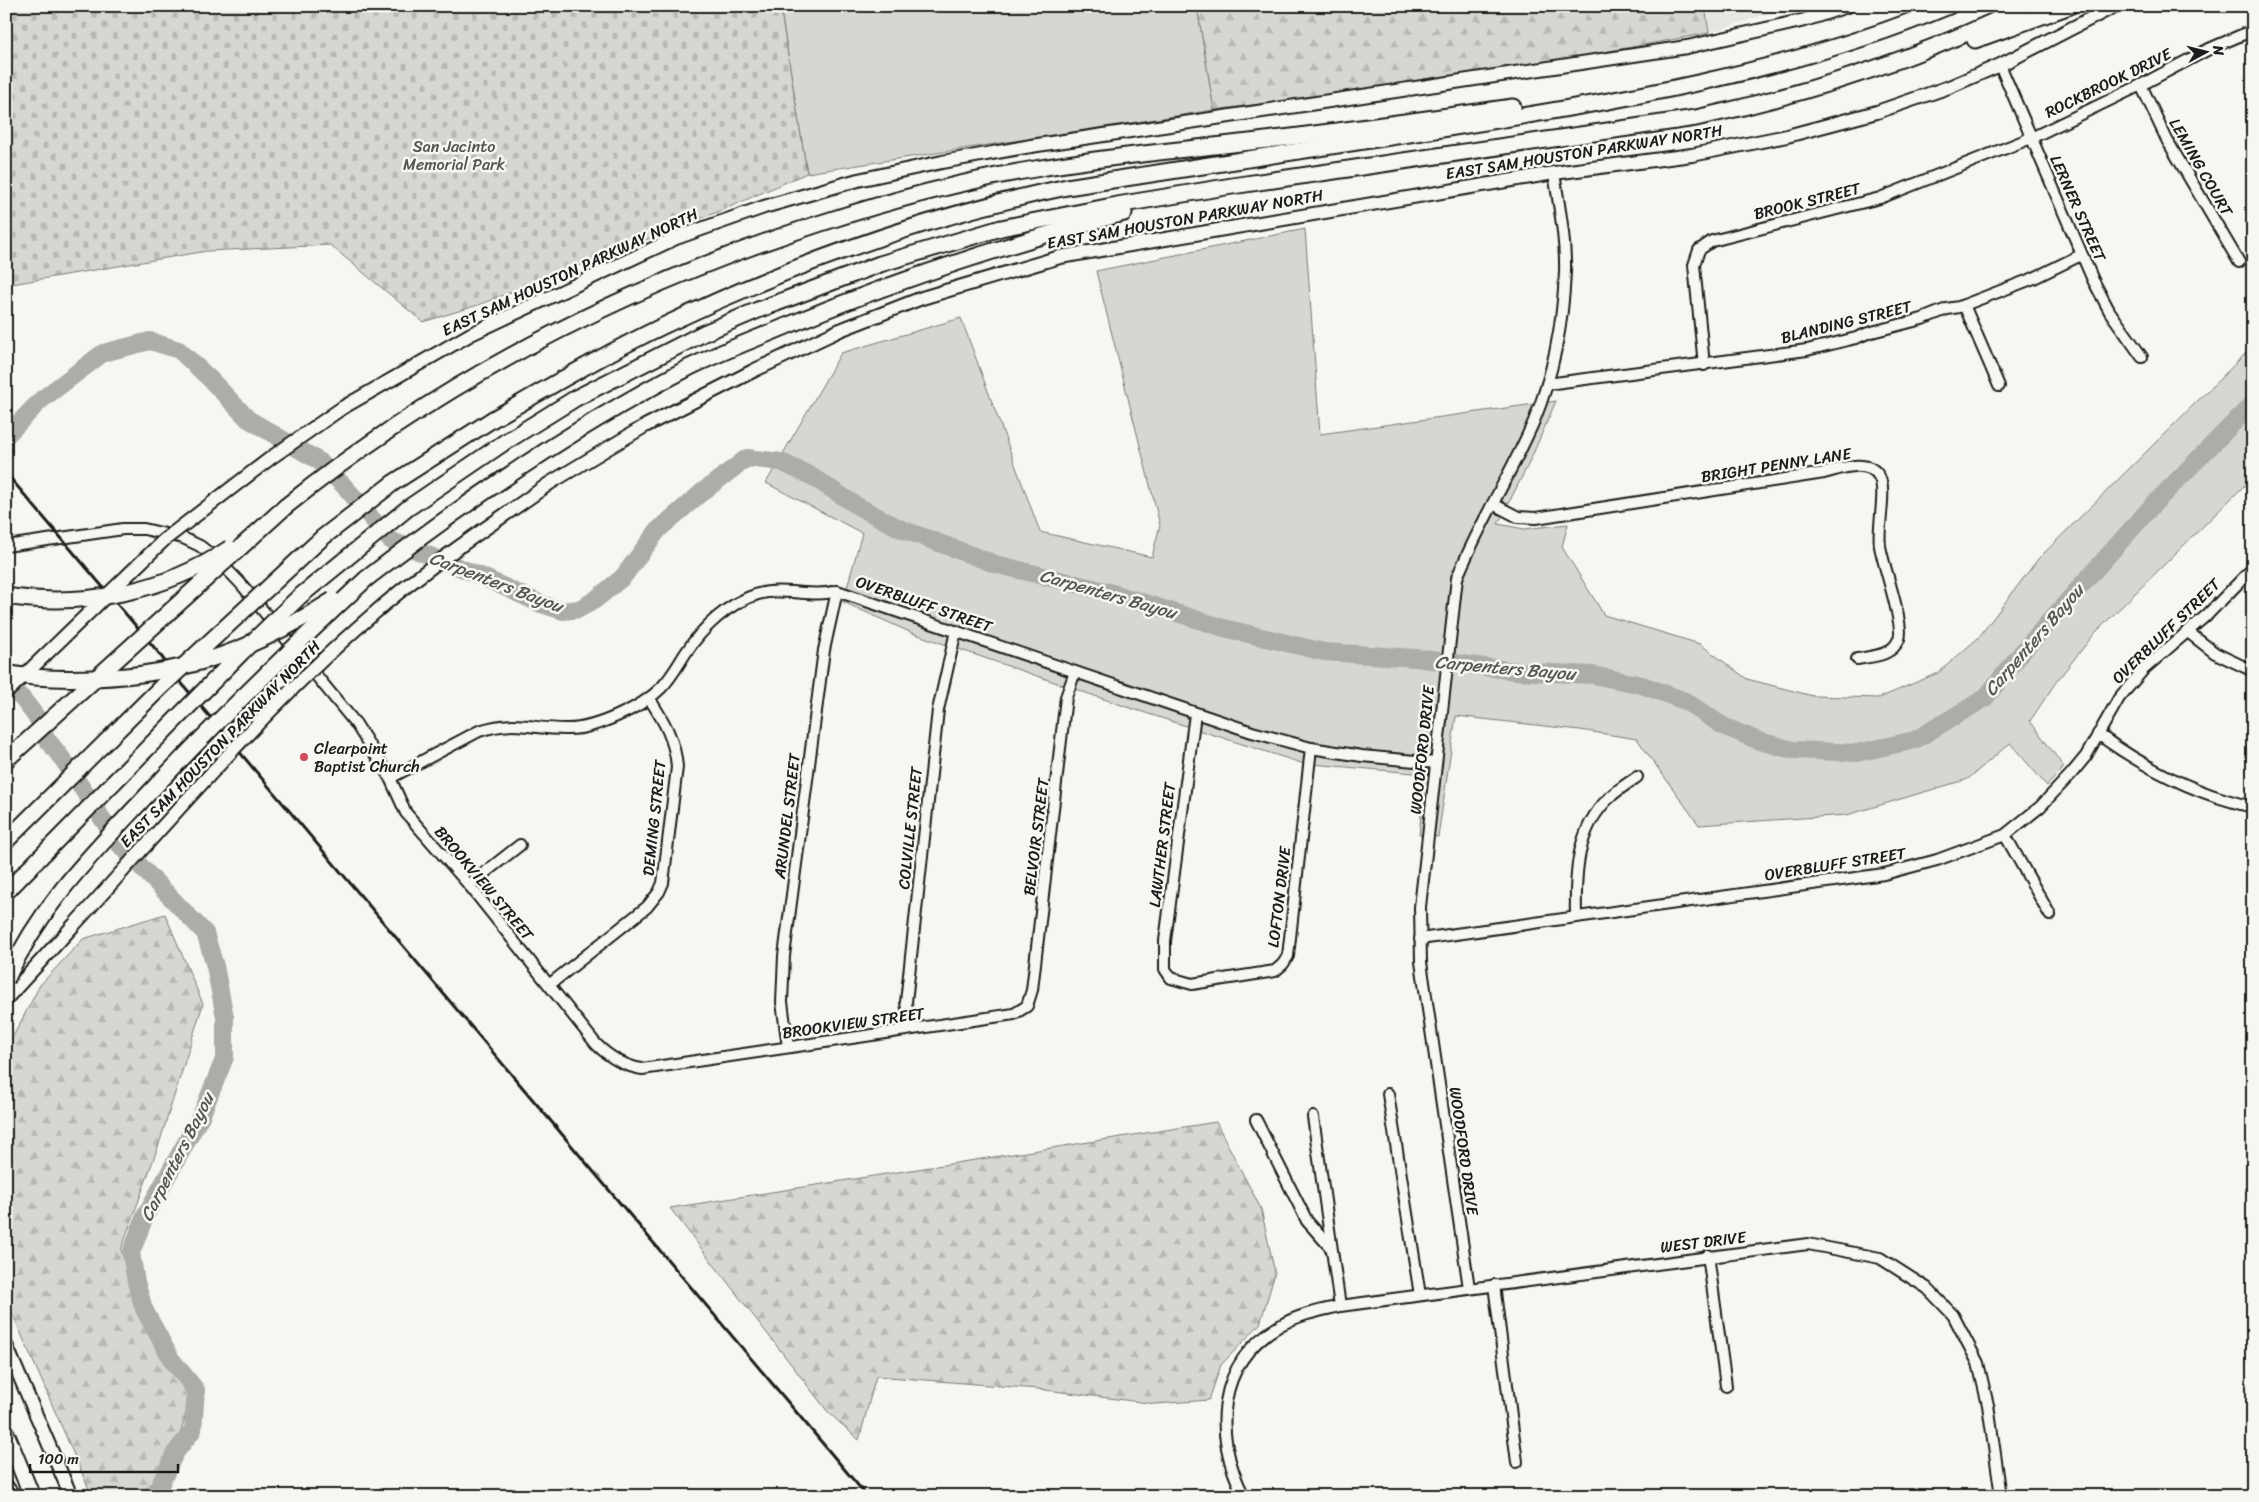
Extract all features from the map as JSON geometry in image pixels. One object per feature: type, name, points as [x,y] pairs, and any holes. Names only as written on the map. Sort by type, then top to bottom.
[{"type":"highway","points":[[6,841],[160,688],[322,538],[393,483],[492,419],[572,373],[664,325],[746,289],[884,236],[975,208],[1068,187],[1540,113],[1708,81],[1778,65],[1838,48],[1949,6]]},
{"type":"highway","name":"EAST SAM HOUSTON PARKWAY NORTH","points":[[6,892],[242,652],[299,597],[408,508],[505,442],[584,394],[704,333],[880,264],[1001,228],[1117,205],[1232,186],[1696,118],[1798,94],[1869,72],[1930,50],[2026,6]]},
{"type":"highway","points":[[1869,72],[1945,50],[2070,6]]},
{"type":"highway","points":[[6,596],[45,599],[117,594],[155,584],[208,562],[285,507],[364,446],[467,379],[604,308],[702,266],[848,215],[955,186],[1033,169],[1349,130],[1708,81]]},
{"type":"highway","points":[[6,673],[46,678],[118,677],[189,666],[234,652],[270,636],[309,615],[366,579],[464,504],[526,462],[657,385],[726,350],[842,302],[923,272],[1075,226],[1232,186]]},
{"type":"highway","points":[[6,760],[285,507]]},
{"type":"highway","points":[[6,980],[24,943],[42,914],[82,864],[265,674],[366,579]]},
{"type":"highway","points":[[6,1433],[32,1496]]},
{"type":"highway","points":[[6,1488],[12,1496]]},
{"type":"main road","name":"EAST SAM HOUSTON PARKWAY NORTH","points":[[6,693],[164,540],[272,457],[342,408],[471,334],[676,238],[764,207],[858,180],[942,162],[1031,146],[1687,47],[1805,20],[1847,6]]},
{"type":"main road","name":"EAST SAM HOUSTON PARKWAY NORTH","points":[[6,998],[179,807],[274,708],[371,615],[438,563],[550,483],[645,426],[755,370],[840,330],[922,298],[1060,257],[1554,174],[1692,155],[1788,136],[1877,112],[1949,87],[2000,65],[2115,6]]},
{"type":"main road","points":[[6,1345],[71,1496]]},
{"type":"street","name":"ROCKBROOK DRIVE","points":[[2030,138],[2141,85],[2209,49],[2253,30]]},
{"type":"street","name":"LERNER STREET","points":[[2000,65],[2081,255],[2103,301],[2142,357]]},
{"type":"street","name":"LEMING COURT","points":[[2141,85],[2167,140],[2239,262]]},
{"type":"street","name":"BROOK STREET","points":[[1704,365],[1694,265],[1699,250],[1712,241],[1880,198],[2030,138]]},
{"type":"street","name":"WOODFORD DRIVE","points":[[1469,1288],[1421,962],[1420,907],[1457,578],[1471,544],[1534,420],[1547,384],[1560,316],[1565,271],[1562,231],[1554,174]]},
{"type":"street","name":"BLANDING STREET","points":[[1547,384],[1704,365],[1807,350],[1922,319],[1947,309],[1964,305],[2034,278],[2081,255]]},
{"type":"street","points":[[1964,305],[1999,386]]},
{"type":"street","name":"BRIGHT PENNY LANE","points":[[1493,504],[1518,517],[1536,518],[1867,466],[1878,474],[1883,487],[1879,523],[1880,544],[1900,622],[1900,637],[1892,650],[1886,654],[1857,659]]},
{"type":"street","name":"BROOKVIEW STREET","points":[[6,546],[123,529],[137,529],[170,534],[200,546],[220,562],[242,585],[356,724],[390,778],[406,813],[469,885],[604,1052],[632,1068],[642,1069],[1014,1014],[1027,1006]]},
{"type":"street","name":"OVERBLUFF STREET","points":[[1420,939],[1884,874],[1937,860],[2005,834],[2040,807],[2060,787],[2086,756],[2119,698],[2144,669],[2208,614],[2253,568]]},
{"type":"street","name":"OVERBLUFF STREET","points":[[390,778],[490,727],[516,724],[578,729],[614,717],[650,698],[663,687],[698,636],[724,612],[758,594],[796,591],[824,594],[837,590],[1252,732],[1311,748],[1362,756],[1436,763]]},
{"type":"street","name":"ARUNDEL STREET","points":[[788,1048],[782,1002],[784,956],[824,650],[837,590]]},
{"type":"street","name":"COLVILLE STREET","points":[[910,1029],[906,1002],[938,710],[956,631]]},
{"type":"street","points":[[2188,632],[2215,653],[2253,671]]},
{"type":"street","name":"BELVOIR STREET","points":[[1027,1006],[1032,990],[1066,697],[1075,672]]},
{"type":"street","name":"DEMING STREET","points":[[548,985],[647,907],[659,892],[663,883],[677,767],[675,748],[669,729],[650,698]]},
{"type":"street","name":"LAWTHER STREET","points":[[1171,978],[1164,969],[1165,941],[1195,714]]},
{"type":"street","points":[[2098,734],[2127,756],[2178,783],[2207,794],[2253,807]]},
{"type":"street","name":"LOFTON DRIVE","points":[[1171,978],[1192,984],[1275,970],[1283,964],[1288,956],[1311,748]]},
{"type":"street","points":[[1576,917],[1576,874],[1584,838],[1595,816],[1605,802],[1637,777]]},
{"type":"street","points":[[2005,834],[2050,915]]},
{"type":"street","points":[[469,885],[520,845]]},
{"type":"street","points":[[1388,1094],[1420,1295]]},
{"type":"street","points":[[1313,1117],[1330,1247],[1340,1306]]},
{"type":"street","points":[[1256,1120],[1307,1221],[1330,1247]]},
{"type":"street","name":"WEST DRIVE","points":[[1244,1496],[1233,1474],[1224,1432],[1225,1404],[1235,1372],[1253,1346],[1281,1325],[1309,1313],[1340,1306],[1708,1255],[1808,1244],[1880,1258],[1927,1288],[1953,1315],[1978,1363],[1988,1405],[2001,1496]]},
{"type":"street","points":[[1708,1255],[1726,1386]]},
{"type":"street","points":[[1494,1285],[1517,1462]]},
{"type":"shaded area","points":[[1705,6],[1791,6],[1709,33]]},
{"type":"green space","name":"San Jacinto Memorial Park","points":[[6,6],[780,6],[807,173],[725,209],[478,305],[423,322],[330,245],[207,251],[6,285]]},
{"type":"green space","points":[[780,6],[1197,6],[1214,110],[807,173]]},
{"type":"green space","points":[[1197,6],[1705,6],[1709,33],[1472,76],[1214,110]]},
{"type":"green space","points":[[1305,229],[1320,434],[1556,401],[1529,463],[1498,524],[1524,529],[1568,524],[1562,547],[1604,615],[1700,644],[1747,679],[1813,696],[1879,698],[1938,673],[1978,638],[2038,559],[2253,346],[2253,477],[2095,633],[2056,682],[2030,721],[2064,767],[2047,786],[2010,743],[1968,779],[1847,815],[1699,825],[1637,739],[1580,730],[1456,716],[1438,837],[1419,835],[1425,774],[1301,763],[1127,707],[912,633],[843,602],[862,533],[766,483],[841,353],[961,318],[1040,532],[1152,557],[1160,525],[1096,271]]},
{"type":"green space","points":[[165,914],[203,1004],[159,1144],[121,1250],[162,1354],[192,1394],[172,1462],[139,1496],[92,1496],[6,1299],[6,1050],[40,985],[83,939]]},
{"type":"green space","points":[[1216,1122],[1261,1209],[1275,1273],[1260,1324],[1221,1365],[1209,1400],[1156,1404],[1038,1389],[876,1376],[859,1440],[828,1412],[670,1208]]},
{"type":"waterway","name":"Carpenters Bayou","points":[[6,436],[41,400],[103,353],[150,341],[179,350],[248,419],[319,461],[347,489],[390,540],[476,574],[541,604],[563,611],[579,609],[595,600],[623,577],[658,530],[701,493],[747,458],[781,462],[811,476],[859,507],[899,528],[995,564],[1113,593],[1224,628],[1324,652],[1416,658],[1515,671],[1593,675],[1642,685],[1685,701],[1723,726],[1759,741],[1793,750],[1857,753],[1915,740],[1985,698],[2023,651],[2151,507],[2253,403]]},
{"type":"waterway","name":"Carpenters Bayou","points":[[6,685],[22,698],[38,719],[46,738],[64,761],[119,844],[205,933],[215,966],[225,1017],[225,1057],[201,1116],[145,1216],[131,1253],[136,1282],[144,1309],[171,1359],[196,1390],[193,1430],[175,1453],[155,1496]]},
{"type":"railway","points":[[6,473],[867,1496]]},
{"type":"place","name":"Clearpoint Baptist Church","points":[[304,757]]}]
